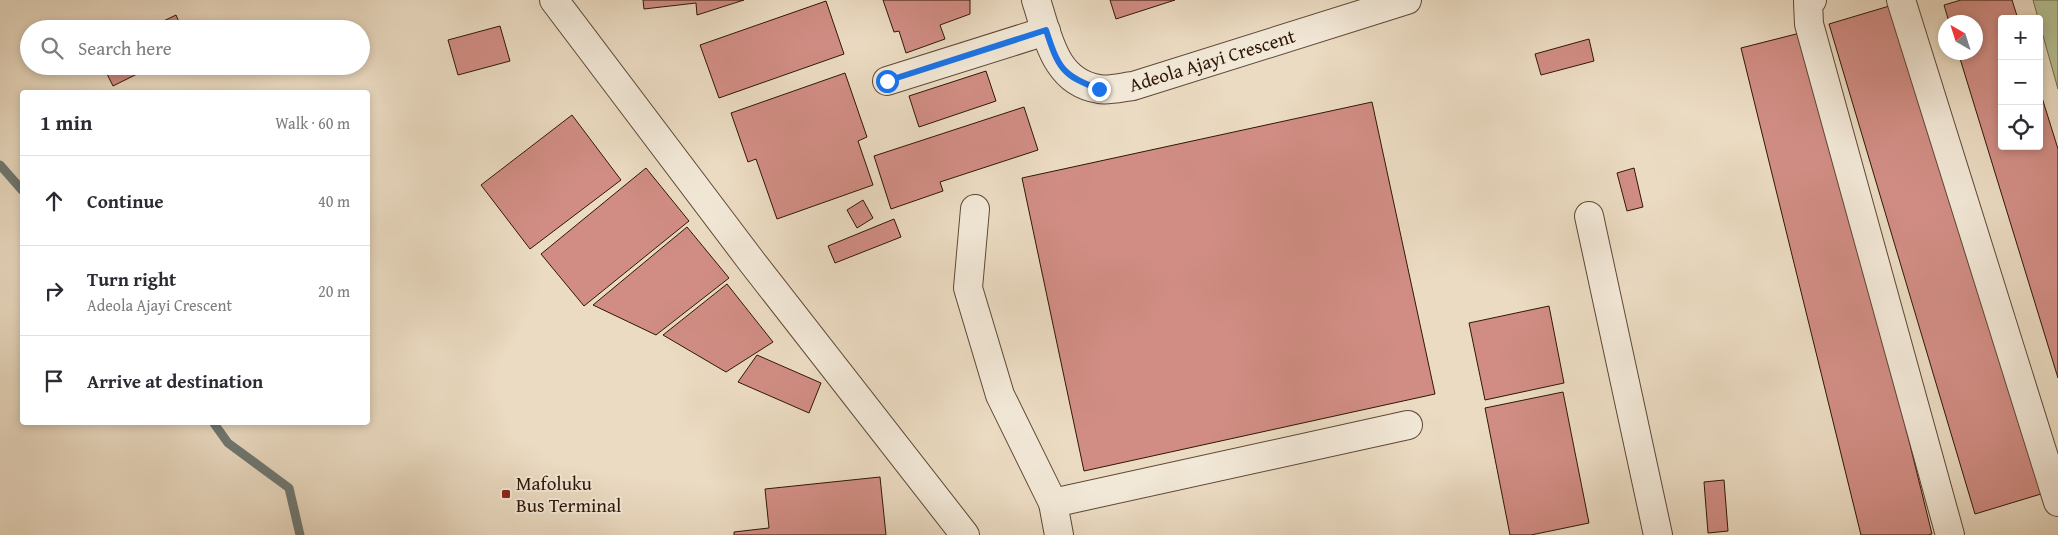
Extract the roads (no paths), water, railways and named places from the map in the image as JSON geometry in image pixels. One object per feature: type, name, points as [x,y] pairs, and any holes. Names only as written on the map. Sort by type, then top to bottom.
[{"type":"street","points":[[554,0],[752,262],[966,535]]},
{"type":"street","name":"Adeola Ajayi Crescent","points":[[1036,0],[1055,60],[1074,80],[1099,89],[1134,86],[1407,0]]},
{"type":"street","points":[[1812,0],[1808,2],[1809,24],[1950,535]]},
{"type":"street","points":[[1901,0],[2058,502]]},
{"type":"street","points":[[887,81],[1046,30]]},
{"type":"street","points":[[975,209],[968,288],[1000,395],[1053,502],[1059,535]]},
{"type":"street","points":[[1589,216],[1658,535]]},
{"type":"street","points":[[1053,502],[1408,425]]},
{"type":"waterway","points":[[0,165],[20,188]]},
{"type":"waterway","points":[[215,425],[228,443],[289,488],[300,535]]},
{"type":"place","name":"Mafoluku Bus Terminal","points":[[506,494]]}]
